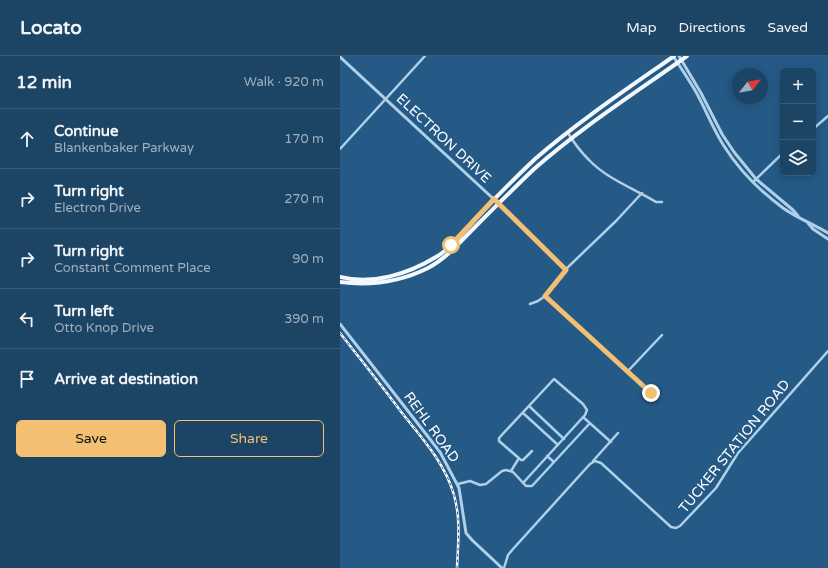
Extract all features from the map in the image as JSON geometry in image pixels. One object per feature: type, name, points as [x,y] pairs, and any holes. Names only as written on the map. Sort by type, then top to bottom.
[{"type":"main road","points":[[340,280],[364,280],[407,272],[438,256],[451,245],[494,199],[535,160],[606,103],[673,56]]},
{"type":"main road","points":[[340,280],[365,284],[388,282],[407,277],[425,269],[449,253],[535,169],[571,139],[617,104],[687,56]]},
{"type":"street","points":[[340,149],[425,56]]},
{"type":"street","points":[[673,56],[701,93],[728,144],[747,169],[756,179],[798,216]]},
{"type":"street","points":[[678,56],[679,62],[733,160],[753,182],[782,207],[790,213],[798,216],[828,239]]},
{"type":"street","name":"ELECTRON DRIVE","points":[[340,57],[494,199],[566,270]]},
{"type":"street","points":[[708,116],[712,114]]},
{"type":"street","points":[[816,126],[828,116]]},
{"type":"street","points":[[568,133],[571,139],[594,164],[612,177],[656,202],[662,202]]},
{"type":"street","points":[[753,182],[780,156]]},
{"type":"street","points":[[530,304],[545,296],[566,270],[599,239],[642,194]]},
{"type":"street","points":[[808,223],[815,225],[828,233]]},
{"type":"street","points":[[545,296],[651,393]]},
{"type":"street","name":"REHL ROAD","points":[[340,324],[438,448],[458,484],[466,533],[503,568]]},
{"type":"street","points":[[627,372],[662,335]]},
{"type":"street","name":"TUCKER STATION ROAD","points":[[592,463],[597,461],[601,463],[672,527],[676,528],[680,526],[716,488],[738,453],[828,351]]},
{"type":"street","points":[[523,483],[583,417],[587,410],[586,407],[554,379],[499,438],[499,441],[518,458],[523,460],[532,451]]},
{"type":"street","points":[[529,406],[564,438]]},
{"type":"street","points":[[523,413],[558,444]]},
{"type":"street","points":[[583,417],[611,442]]},
{"type":"street","points":[[458,484],[470,481],[486,484],[502,471],[511,471],[523,483],[529,487],[532,486],[590,423]]},
{"type":"street","points":[[503,568],[508,555],[513,549],[618,433]]},
{"type":"street","points":[[547,456],[554,462]]},
{"type":"street","points":[[511,471],[518,458]]},
{"type":"railway","points":[[340,333],[425,441],[445,472],[454,495],[458,513],[457,568]]},
{"type":"route","points":[[451,245],[494,199],[566,270],[545,296],[651,393]]}]
